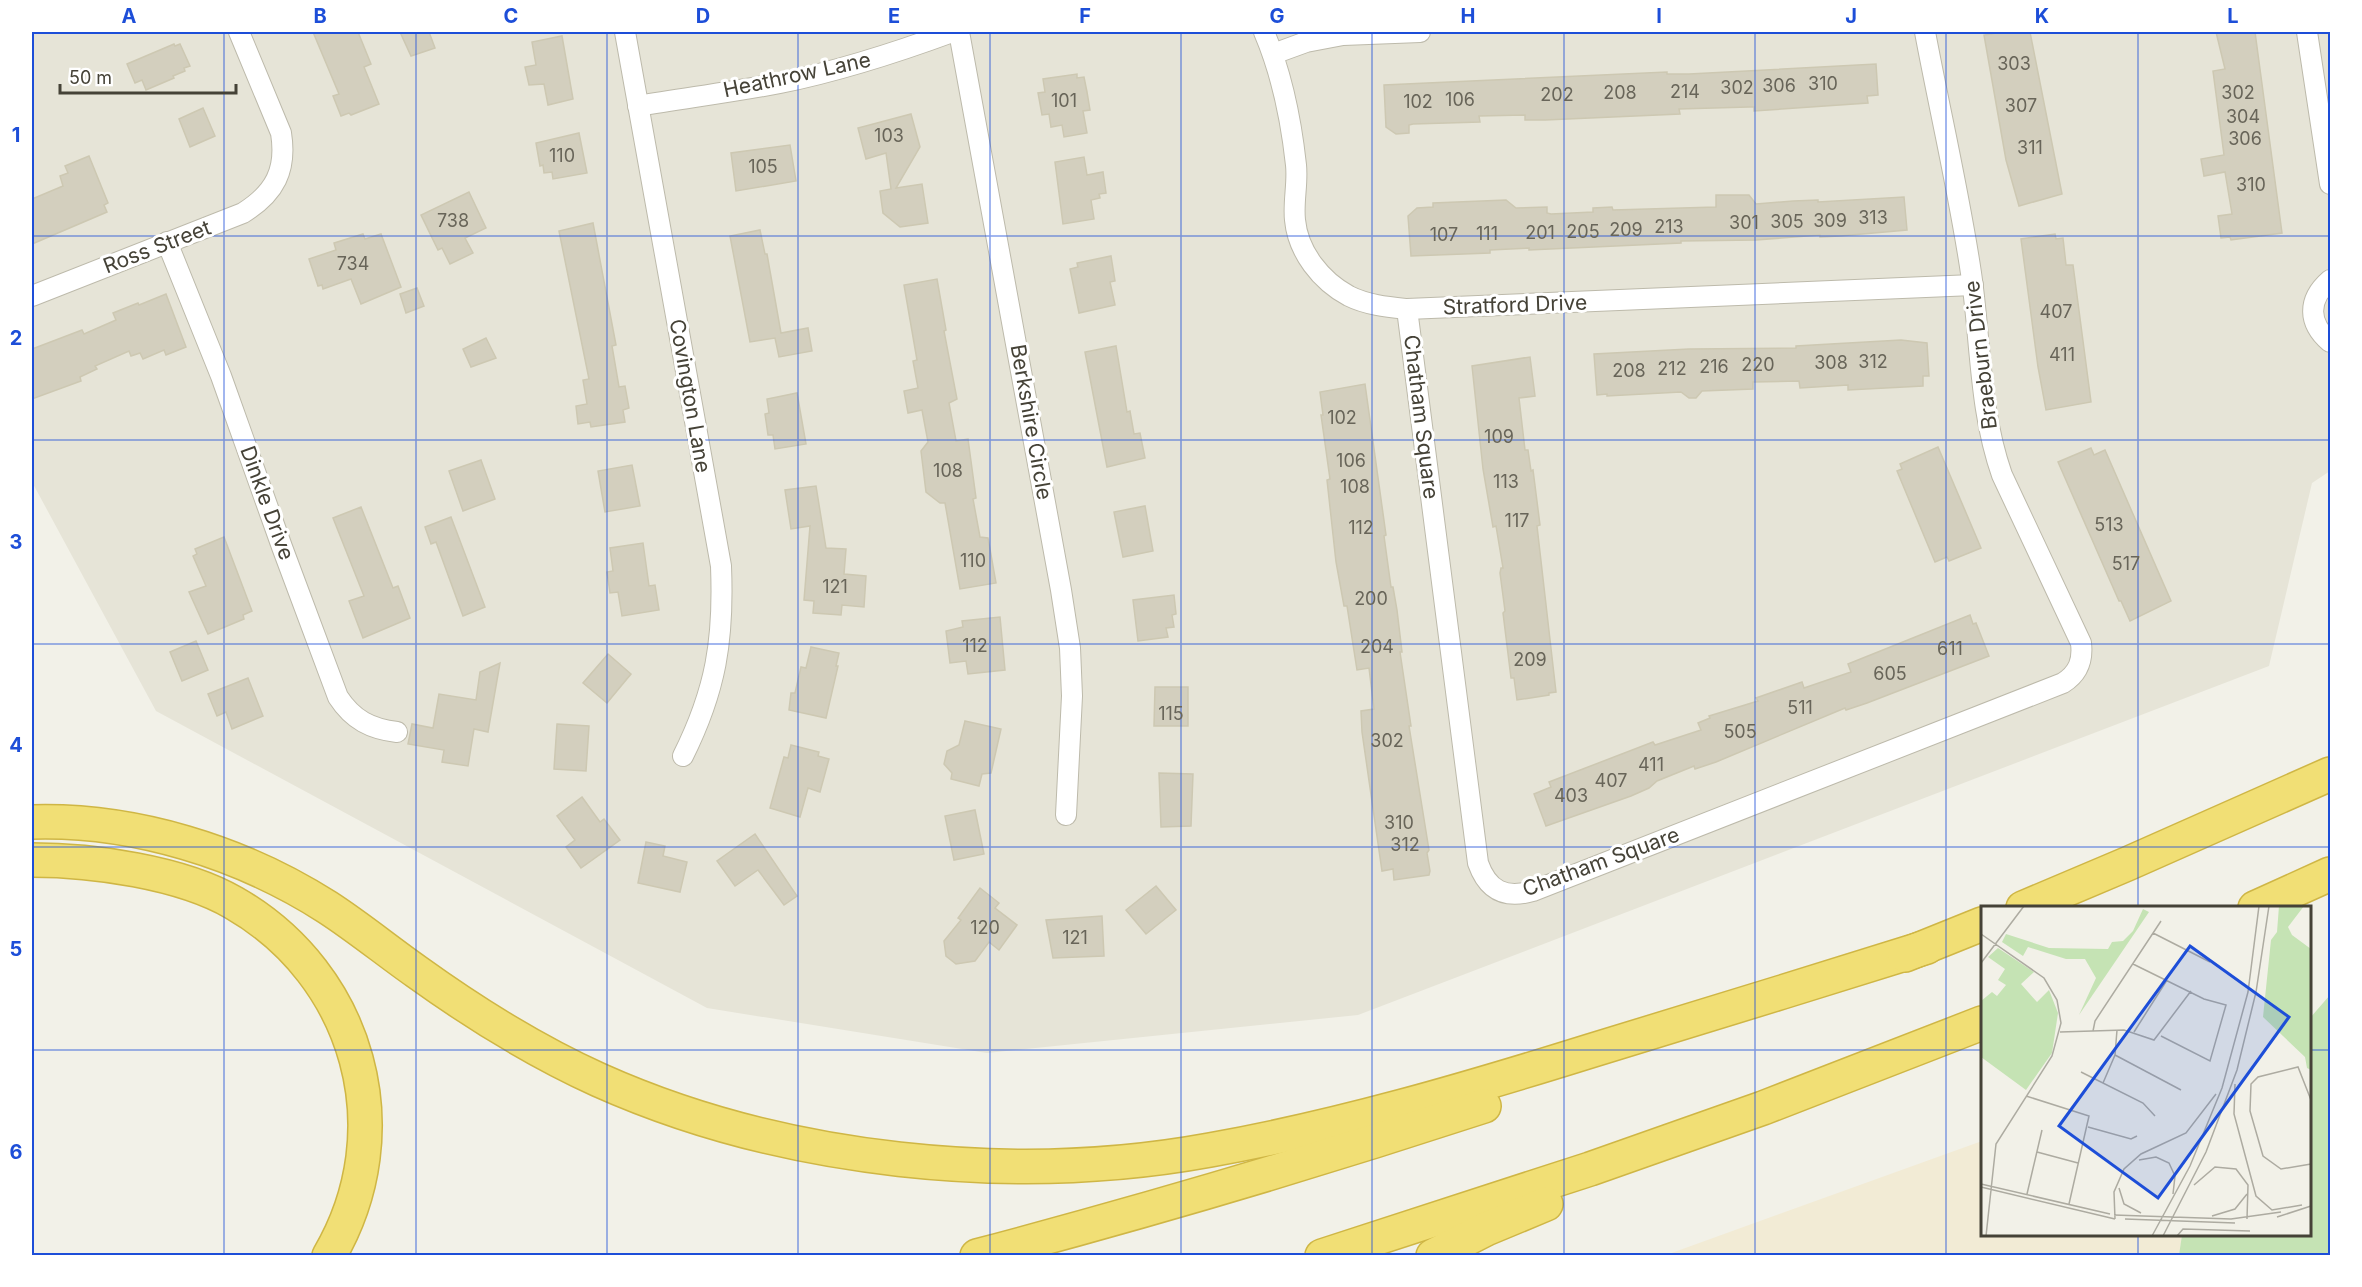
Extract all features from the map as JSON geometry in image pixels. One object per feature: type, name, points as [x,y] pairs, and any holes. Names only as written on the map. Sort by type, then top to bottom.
[{"type":"highway","points":[[2028,906],[2331,774]]},
{"type":"highway","points":[[32,822],[94,825],[136,831],[219,854],[271,876],[324,905],[485,1018],[589,1075],[663,1106],[785,1141],[884,1158],[969,1165],[1063,1165],[1143,1159],[1208,1150],[1326,1126],[1455,1093],[1927,947]]},
{"type":"highway","points":[[32,861],[93,863],[143,872],[198,887],[232,902],[263,921],[297,951],[342,1018],[355,1052],[363,1087],[366,1123],[363,1167],[354,1203],[329,1256]]},
{"type":"highway","points":[[2259,906],[2331,874]]},
{"type":"highway","points":[[976,1256],[1105,1222],[1357,1148],[1567,1079],[1927,947],[1981,925]]},
{"type":"highway","points":[[1322,1256],[1601,1165],[1763,1108],[1977,1026]]},
{"type":"highway","points":[[1433,1256],[1486,1229],[1977,1026]]},
{"type":"street","name":"Ross Street","points":[[32,296],[243,213],[260,203],[274,185],[282,164],[284,149],[281,134],[239,32]]},
{"type":"street","name":"Covington Lane","points":[[625,32],[721,567],[723,609],[719,653],[702,714],[683,756]]},
{"type":"street","name":"Heathrow Lane","points":[[638,106],[779,83],[848,67],[952,32]]},
{"type":"street","name":"Berkshire Circle","points":[[959,32],[1070,648],[1072,696],[1066,815]]},
{"type":"street","name":"Stratford Drive","points":[[1264,32],[1274,54],[1291,122],[1296,169],[1294,222],[1307,260],[1349,296],[1376,305],[1407,309],[1973,285]]},
{"type":"street","points":[[1274,54],[1306,42],[1343,35],[1420,32]]},
{"type":"street","name":"Braeburn Drive","points":[[1925,32],[1973,285],[1986,417],[1992,447],[2002,475],[2081,643],[2080,663]]},
{"type":"street","points":[[2307,32],[2331,184]]},
{"type":"street","name":"Dinkle Drive","points":[[168,242],[221,376],[338,697],[347,710],[361,722],[378,729],[397,732]]},
{"type":"street","points":[[2331,280],[2320,290],[2314,302],[2313,316],[2318,331],[2331,342]]},
{"type":"street","name":"Chatham Square","points":[[1407,309],[1478,863],[1488,883],[1497,890],[1519,895],[1533,891],[2063,682],[2070,678],[2080,663]]},
{"type":"shaded area","points":[[32,32],[2330,32],[2330,471],[2312,483],[2269,666],[1358,1015],[987,1053],[707,1008],[156,711],[32,482]]},
{"type":"shaded area","points":[[1981,1141],[1981,1236],[2182,1236],[2179,1255],[1666,1255]]},
{"type":"green space","points":[[2330,995],[2330,1255],[2179,1255],[2182,1236],[2311,1236],[2311,1017]]},
{"type":"building","points":[[313,32],[358,32],[371,64],[364,67],[379,104],[351,115],[349,113],[341,116],[333,96],[339,94]]},
{"type":"building","points":[[400,32],[429,32],[435,48],[411,56]]},
{"type":"building","points":[[2030,32],[2062,194],[2019,206],[2006,160],[1984,35]]},
{"type":"building","points":[[2216,32],[2255,32],[2282,233],[2231,240],[2230,237],[2221,238],[2218,216],[2232,214],[2225,172],[2204,176],[2201,159],[2224,155],[2213,71],[2225,69]]},
{"type":"building","points":[[562,36],[573,99],[548,105],[544,84],[529,85],[525,67],[536,65],[532,42]]},
{"type":"building","points":[[174,44],[175,46],[180,44],[190,66],[184,68],[185,71],[146,90],[142,80],[135,83],[127,64]]},
{"type":"building","points":[[1876,64],[1878,95],[1867,96],[1868,103],[1754,111],[1754,107],[1679,109],[1680,114],[1545,120],[1525,120],[1525,115],[1479,116],[1480,122],[1413,124],[1409,125],[1409,133],[1396,134],[1386,127],[1384,85],[1667,72],[1667,74],[1689,74]]},
{"type":"building","points":[[1077,74],[1077,78],[1084,77],[1087,92],[1090,110],[1083,111],[1087,133],[1064,137],[1062,125],[1051,127],[1049,114],[1042,115],[1038,93],[1045,92],[1043,79]]},
{"type":"building","points":[[203,108],[215,136],[190,147],[179,119]]},
{"type":"building","points":[[911,114],[920,147],[896,188],[922,184],[928,223],[900,227],[883,213],[880,191],[891,189],[886,153],[866,159],[858,128]]},
{"type":"building","points":[[579,133],[587,173],[553,179],[552,172],[544,173],[543,165],[540,166],[536,143]]},
{"type":"building","points":[[790,145],[796,181],[736,191],[731,153]]},
{"type":"building","points":[[89,156],[108,203],[104,205],[107,212],[32,244],[32,199],[63,186],[60,176],[68,173],[65,166]]},
{"type":"building","points":[[1084,157],[1087,175],[1103,172],[1106,193],[1099,194],[1100,198],[1091,200],[1094,219],[1063,224],[1055,162]]},
{"type":"building","points":[[469,192],[486,228],[465,238],[473,253],[450,264],[442,248],[438,250],[421,215]]},
{"type":"building","points":[[1716,195],[1749,195],[1756,204],[1904,197],[1907,230],[1840,236],[1681,241],[1681,243],[1529,250],[1529,248],[1490,250],[1490,253],[1411,256],[1408,216],[1417,208],[1433,207],[1433,203],[1506,200],[1516,208],[1547,207],[1547,213],[1551,214],[1593,212],[1593,208],[1612,207],[1613,210],[1716,207]]},
{"type":"building","points":[[593,223],[616,345],[612,346],[619,387],[625,386],[629,408],[623,410],[625,422],[591,427],[590,422],[578,424],[576,406],[587,404],[583,380],[589,379],[559,231]]},
{"type":"building","points":[[760,230],[765,254],[767,254],[781,333],[808,328],[812,351],[779,357],[775,338],[750,342],[730,236]]},
{"type":"building","points":[[363,234],[365,239],[381,234],[401,287],[361,304],[351,279],[323,289],[322,285],[318,286],[309,259],[336,250],[334,243]]},
{"type":"building","points":[[2055,234],[2056,239],[2063,238],[2066,265],[2073,265],[2091,402],[2046,410],[2021,239]]},
{"type":"building","points":[[1111,256],[1115,281],[1110,282],[1115,305],[1079,313],[1070,269],[1078,267],[1077,263]]},
{"type":"building","points":[[937,279],[957,399],[949,403],[956,441],[968,439],[976,498],[973,499],[980,537],[988,538],[996,583],[960,589],[945,503],[940,503],[926,492],[921,451],[928,442],[922,410],[908,413],[904,391],[918,388],[913,361],[917,360],[904,285]]},
{"type":"building","points":[[417,288],[424,306],[406,313],[400,294]]},
{"type":"building","points":[[166,294],[186,347],[166,355],[164,350],[143,359],[140,353],[131,356],[129,351],[95,366],[97,369],[80,377],[81,381],[32,399],[32,349],[82,330],[84,334],[116,320],[113,313]]},
{"type":"building","points":[[486,338],[496,358],[471,367],[463,349]]},
{"type":"building","points":[[1901,340],[1927,343],[1929,376],[1923,376],[1923,386],[1848,390],[1848,385],[1800,388],[1799,381],[1753,382],[1753,389],[1702,391],[1696,398],[1689,398],[1681,392],[1597,395],[1594,354],[1689,349],[1796,348],[1796,346]]},
{"type":"building","points":[[1116,346],[1127,412],[1130,411],[1134,434],[1140,433],[1145,458],[1107,467],[1085,352]]},
{"type":"building","points":[[1530,357],[1535,396],[1519,398],[1525,450],[1528,450],[1531,471],[1533,470],[1540,525],[1537,526],[1556,692],[1517,700],[1514,678],[1511,678],[1503,613],[1505,611],[1500,573],[1503,568],[1483,469],[1472,366]]},
{"type":"building","points":[[1365,384],[1391,587],[1393,587],[1397,610],[1402,652],[1400,652],[1411,726],[1409,726],[1429,850],[1427,853],[1429,875],[1394,880],[1393,869],[1382,871],[1362,732],[1361,711],[1374,709],[1369,668],[1357,670],[1347,606],[1344,606],[1336,562],[1327,480],[1330,479],[1321,415],[1323,415],[1320,392]]},
{"type":"building","points":[[797,393],[806,444],[775,449],[773,435],[768,435],[765,414],[769,413],[767,399]]},
{"type":"building","points":[[1938,447],[1981,548],[1949,561],[1947,557],[1935,562],[1897,471],[1902,469],[1900,464]]},
{"type":"building","points":[[2091,448],[2094,455],[2105,450],[2171,601],[2130,621],[2058,462]]},
{"type":"building","points":[[481,460],[495,499],[463,511],[449,471]]},
{"type":"building","points":[[632,465],[640,506],[605,512],[598,471]]},
{"type":"building","points":[[816,486],[826,548],[846,549],[844,574],[866,576],[864,607],[842,605],[841,615],[813,613],[814,601],[804,600],[810,526],[791,529],[785,490]]},
{"type":"building","points":[[1145,506],[1153,551],[1123,557],[1114,512]]},
{"type":"building","points":[[361,507],[393,588],[398,586],[410,618],[363,638],[349,601],[364,596],[333,518]]},
{"type":"building","points":[[451,517],[485,607],[463,616],[436,542],[431,544],[425,527]]},
{"type":"building","points":[[224,537],[252,611],[243,615],[244,619],[208,634],[189,592],[206,586],[193,556],[197,554],[195,549]]},
{"type":"building","points":[[643,543],[649,586],[655,585],[659,610],[622,616],[618,592],[610,593],[607,572],[613,571],[610,548]]},
{"type":"building","points":[[1174,595],[1176,614],[1172,615],[1174,627],[1166,628],[1168,637],[1138,641],[1133,600]]},
{"type":"building","points":[[1970,615],[1973,624],[1976,623],[1989,656],[1867,703],[1846,710],[1845,708],[1716,762],[1695,769],[1694,766],[1657,781],[1649,788],[1631,796],[1546,826],[1534,794],[1551,787],[1549,782],[1653,742],[1655,745],[1701,730],[1698,723],[1710,718],[1709,716],[1758,701],[1756,698],[1802,682],[1804,688],[1851,672],[1848,664]]},
{"type":"building","points":[[1000,617],[1005,670],[968,674],[966,661],[950,663],[946,631],[963,627],[962,621]]},
{"type":"building","points":[[196,641],[208,670],[182,681],[170,652]]},
{"type":"building","points":[[811,647],[839,653],[826,718],[789,710],[791,693],[795,693],[801,667],[806,668]]},
{"type":"building","points":[[608,654],[631,674],[607,703],[583,683]]},
{"type":"building","points":[[500,663],[488,732],[474,729],[468,766],[442,762],[444,750],[408,744],[412,724],[433,728],[439,694],[476,700],[480,672]]},
{"type":"building","points":[[248,678],[263,716],[232,729],[226,712],[217,716],[208,694]]},
{"type":"building","points":[[1155,687],[1188,687],[1188,726],[1154,726]]},
{"type":"building","points":[[965,721],[1001,729],[991,773],[982,774],[979,786],[951,779],[952,773],[944,764],[947,751],[959,745]]},
{"type":"building","points":[[557,724],[589,726],[586,771],[554,769]]},
{"type":"building","points":[[791,745],[819,752],[818,756],[829,759],[820,792],[808,788],[800,817],[770,808],[784,757],[788,758]]},
{"type":"building","points":[[1159,773],[1193,774],[1191,826],[1161,827]]},
{"type":"building","points":[[582,797],[600,822],[604,819],[620,840],[581,868],[566,847],[575,840],[557,816]]},
{"type":"building","points":[[975,810],[984,854],[954,860],[945,816]]},
{"type":"building","points":[[755,834],[797,896],[784,905],[758,870],[735,886],[717,861]]},
{"type":"building","points":[[646,842],[665,846],[663,856],[687,862],[680,892],[638,883]]},
{"type":"building","points":[[1156,886],[1176,910],[1146,934],[1126,910]]},
{"type":"building","points":[[980,888],[999,903],[995,908],[1017,925],[999,950],[989,942],[975,961],[956,964],[946,956],[944,941],[961,920],[958,918]]},
{"type":"building","points":[[1102,916],[1104,956],[1053,958],[1046,920]]}]
